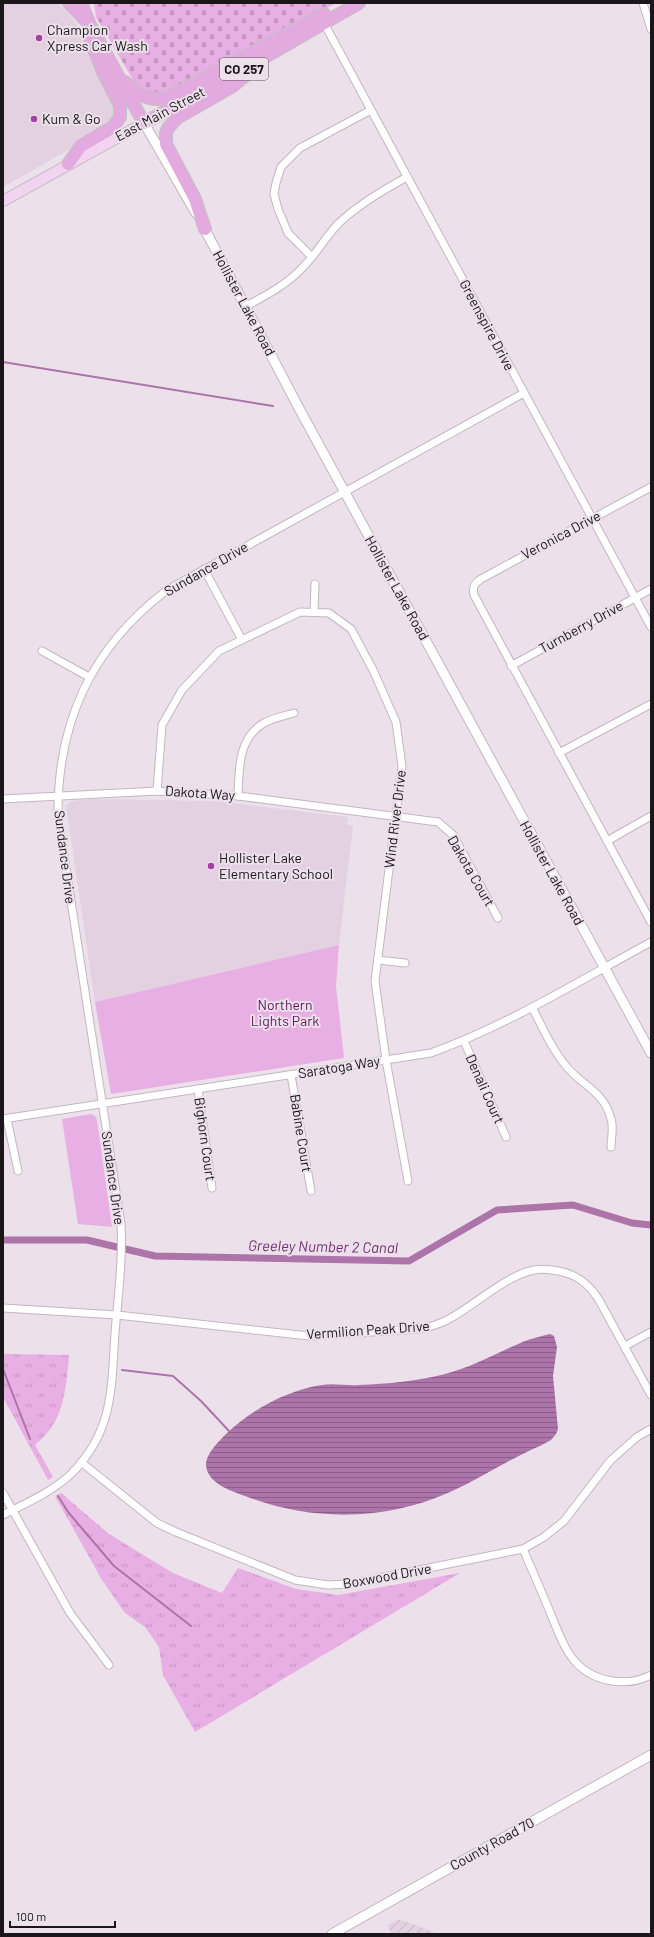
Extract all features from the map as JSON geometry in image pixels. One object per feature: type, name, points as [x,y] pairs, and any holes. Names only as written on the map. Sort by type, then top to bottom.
[{"type":"main road","points":[[68,164],[81,146],[113,127],[120,116],[120,106],[104,74],[91,42],[90,25],[69,3]]},
{"type":"main road","points":[[81,3],[90,25],[144,123]]},
{"type":"main road","points":[[118,75],[135,92],[144,97],[157,100],[167,98],[344,3]]},
{"type":"main road","name":"East Main Street","points":[[3,201],[270,54],[359,3]]},
{"type":"main road","points":[[205,229],[195,199],[166,144],[166,133],[170,123],[233,86],[270,54]]},
{"type":"street","points":[[643,3],[651,29]]},
{"type":"street","name":"Greenspire Drive","points":[[324,23],[651,627]]},
{"type":"street","points":[[312,257],[288,233],[278,209],[274,194],[281,167],[300,148],[371,110]]},
{"type":"street","name":"Hollister Lake Road","points":[[144,123],[205,229],[345,492],[651,1053]]},
{"type":"street","points":[[246,306],[266,296],[286,282],[312,257],[338,224],[361,204],[407,177]]},
{"type":"street","name":"Sundance Drive","points":[[3,1515],[54,1488],[81,1462],[90,1451],[100,1433],[106,1414],[111,1387],[121,1259],[121,1233],[61,838],[58,796],[61,758],[66,736],[72,716],[89,677],[105,652],[133,619],[167,590],[524,393]]},
{"type":"street","name":"Veronica Drive","points":[[511,666],[474,595],[474,586],[481,579],[592,518],[651,488]]},
{"type":"street","points":[[204,569],[242,640]]},
{"type":"street","points":[[314,612],[315,584]]},
{"type":"street","name":"Turnberry Drive","points":[[511,666],[651,589]]},
{"type":"street","name":"Wind River Drive","points":[[157,790],[162,725],[182,690],[219,651],[300,612],[329,613],[351,629],[373,670],[396,722],[402,766],[375,981],[386,1060],[408,1181]]},
{"type":"street","points":[[42,651],[89,677]]},
{"type":"street","points":[[511,666],[651,922]]},
{"type":"street","points":[[559,753],[651,704]]},
{"type":"street","points":[[238,796],[242,749],[248,737],[256,728],[266,722],[294,713]]},
{"type":"street","name":"Dakota Way","points":[[3,799],[157,790],[238,796],[396,816]]},
{"type":"street","name":"Dakota Court","points":[[396,816],[438,822],[453,835],[498,918]]},
{"type":"street","points":[[608,841],[651,816]]},
{"type":"street","name":"Saratoga Way","points":[[5,1119],[430,1053],[464,1041],[532,1007],[651,942]]},
{"type":"street","points":[[378,960],[405,963]]},
{"type":"street","points":[[532,1007],[556,1052],[567,1067],[604,1101],[612,1120],[611,1147]]},
{"type":"street","name":"Denali Court","points":[[464,1041],[506,1137]]},
{"type":"street","name":"Babine Court","points":[[291,1074],[311,1191]]},
{"type":"street","name":"Bighorn Court","points":[[198,1089],[212,1188]]},
{"type":"street","points":[[5,1119],[18,1171]]},
{"type":"street","name":"Vermilion Peak Drive","points":[[3,1308],[117,1315],[309,1336],[419,1329],[434,1326],[448,1320],[520,1275],[534,1270],[550,1270],[572,1275],[591,1287],[651,1395]]},
{"type":"street","points":[[625,1346],[651,1332]]},
{"type":"street","name":"Boxwood Drive","points":[[81,1462],[157,1523],[295,1580],[314,1584],[349,1584],[523,1549],[544,1537],[564,1521],[610,1461],[637,1437],[651,1429]]},
{"type":"street","points":[[3,1493],[70,1613],[109,1665]]},
{"type":"street","points":[[523,1549],[562,1641],[572,1659],[589,1672],[608,1680],[630,1682],[651,1675]]},
{"type":"street","name":"County Road 70","points":[[332,1934],[651,1755]]},
{"type":"shaded area","points":[[3,3],[59,3],[76,23],[86,39],[118,106],[111,126],[3,187]]},
{"type":"shaded area","name":"Hollister Lake Elementary School","points":[[92,799],[215,801],[348,817],[347,824],[353,826],[339,945],[95,1002],[66,806],[71,801]]},
{"type":"shaded area","points":[[550,1334],[554,1336],[557,1347],[553,1376],[558,1429],[556,1434],[551,1440],[540,1446],[473,1481],[426,1502],[400,1509],[374,1513],[348,1515],[322,1514],[270,1504],[239,1494],[227,1489],[215,1481],[207,1471],[206,1465],[208,1457],[213,1448],[226,1434],[258,1409],[283,1396],[296,1391],[322,1385],[380,1384],[435,1376],[466,1367],[525,1341]]},
{"type":"shaded area","points":[[398,1919],[438,1934],[391,1934],[388,1925]]},
{"type":"green space","points":[[94,3],[336,3],[185,86],[161,96],[139,90],[96,17]]},
{"type":"green space","name":"Northern Lights Park","points":[[339,945],[336,986],[344,1058],[111,1094],[95,1002]]},
{"type":"green space","points":[[91,1114],[95,1116],[97,1120],[112,1227],[78,1224],[62,1119]]},
{"type":"green space","points":[[3,1354],[69,1355],[62,1405],[54,1424],[35,1445],[53,1477],[48,1480],[3,1397]]},
{"type":"green space","points":[[61,1493],[109,1534],[173,1573],[222,1593],[238,1568],[296,1589],[338,1595],[460,1573],[195,1732],[163,1675],[159,1647],[145,1627],[125,1613],[102,1580],[55,1496]]},
{"type":"waterway","points":[[3,362],[273,406]]},
{"type":"waterway","name":"Greeley Number 2 Canal","points":[[3,1240],[87,1240],[155,1256],[409,1261],[497,1210],[573,1205],[632,1223],[651,1225]]},
{"type":"waterway","points":[[3,1369],[30,1439]]},
{"type":"waterway","points":[[122,1370],[173,1376],[201,1401],[229,1431]]},
{"type":"waterway","points":[[58,1496],[68,1512],[114,1566],[191,1626]]},
{"type":"place","name":"Champion Xpress Car Wash","points":[[39,38]]},
{"type":"place","name":"Kum & Go","points":[[34,119]]},
{"type":"place","name":"Hollister Lake Elementary School","points":[[211,866]]}]
